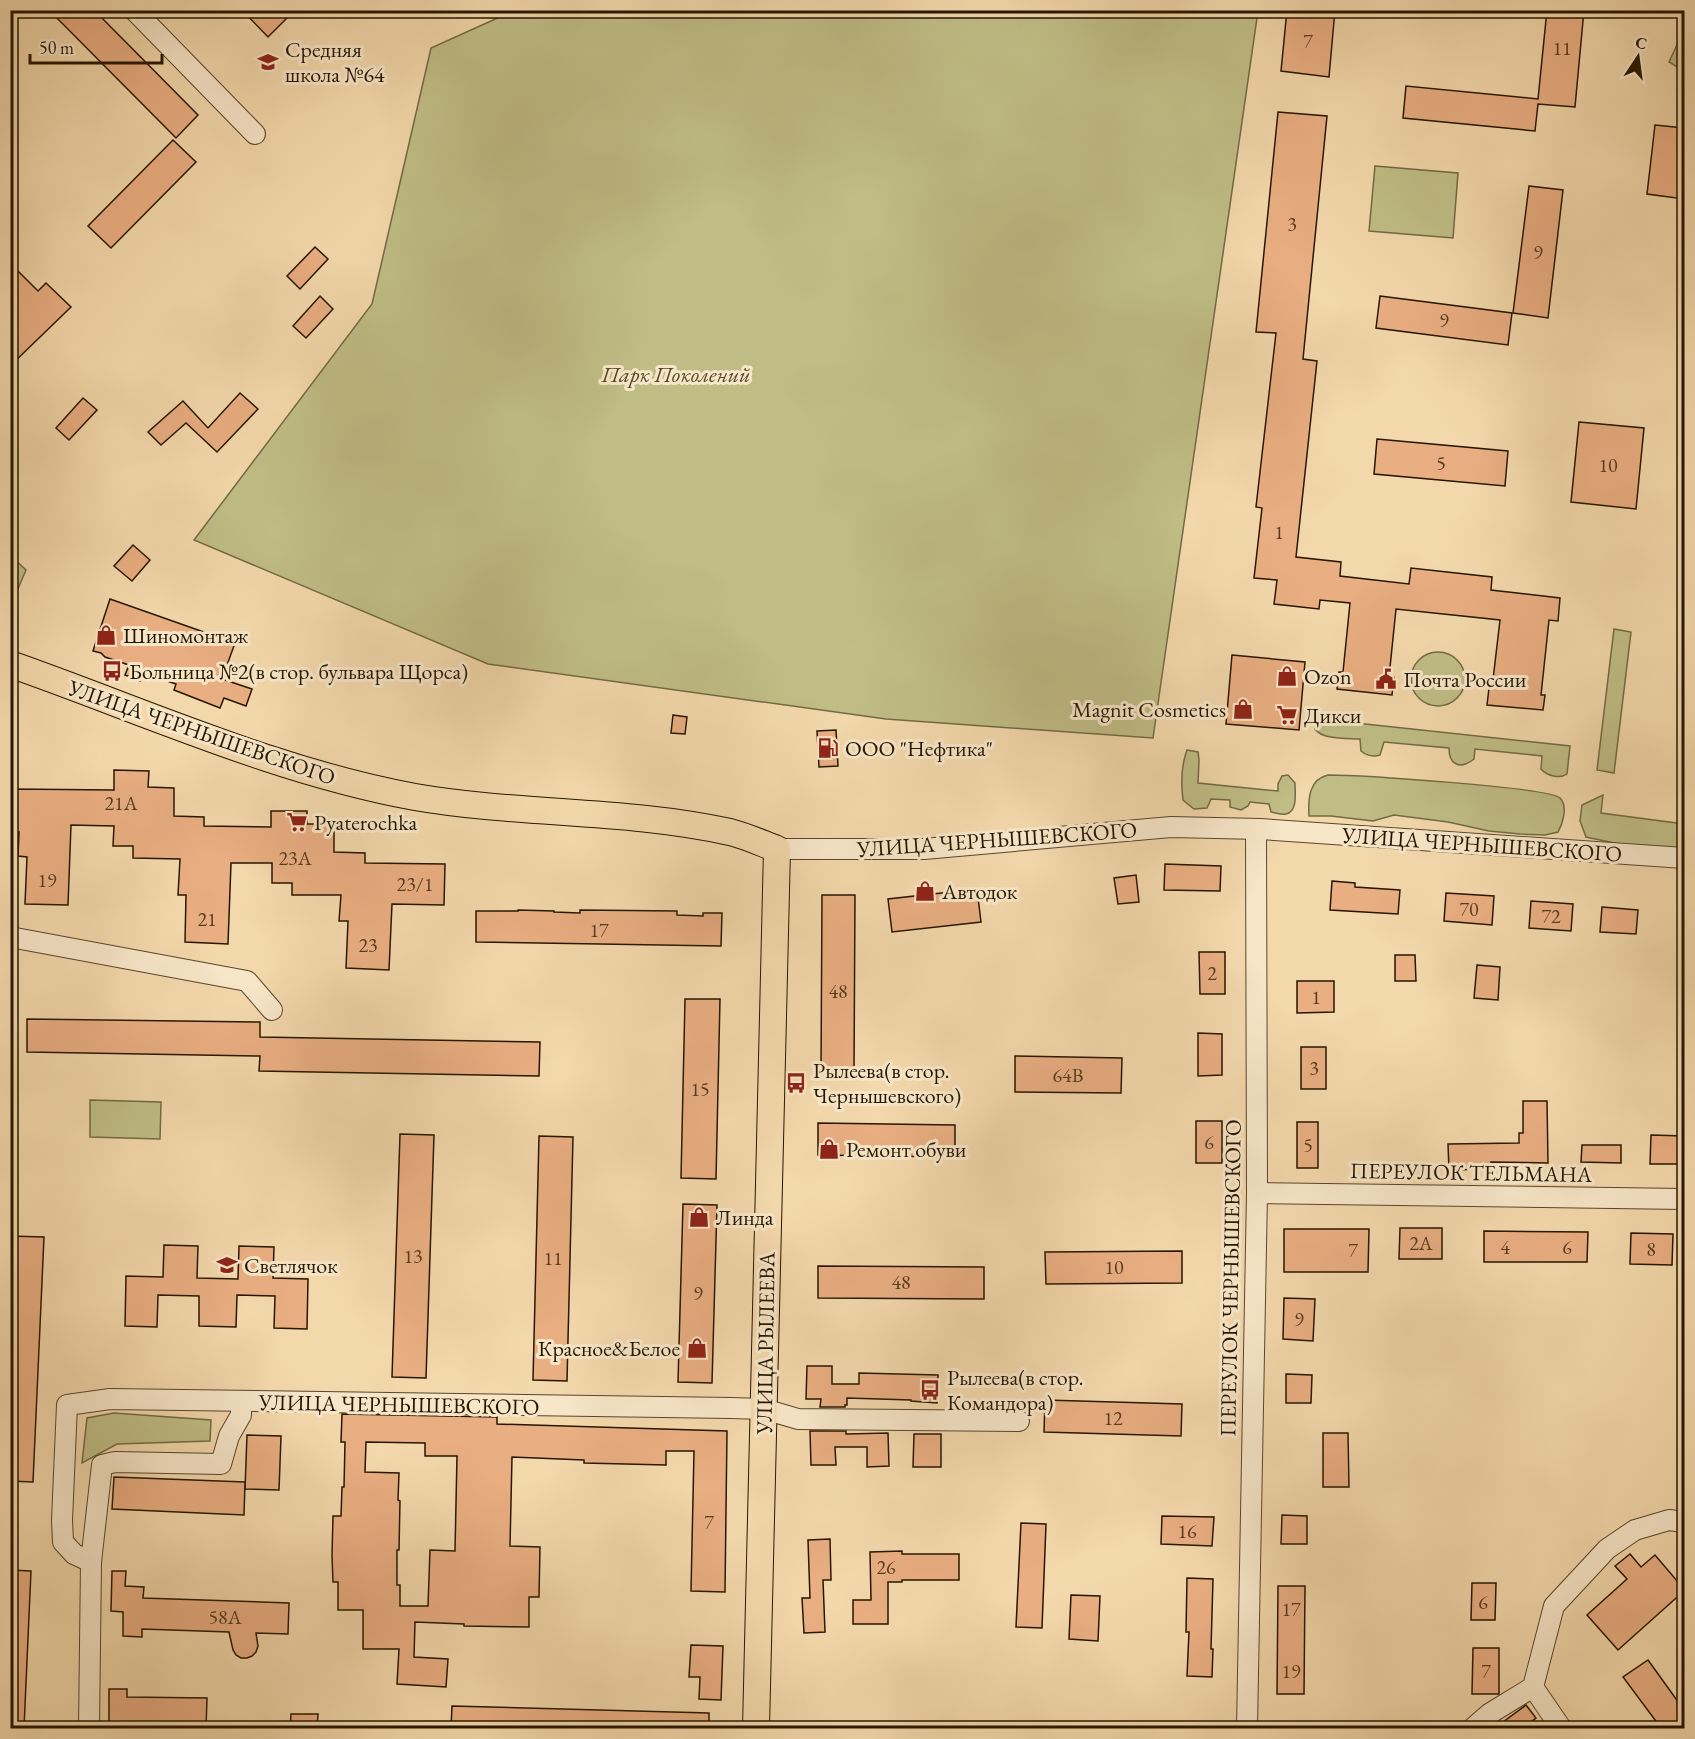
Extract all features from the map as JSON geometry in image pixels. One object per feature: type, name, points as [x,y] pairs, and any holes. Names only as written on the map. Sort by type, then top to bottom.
[{"type":"main road","name":"УЛИЦА ЧЕРНЫШЕВСКОГО","points":[[10,664],[262,757],[342,780],[415,796],[499,808],[588,814],[689,825],[730,832],[777,849]]},
{"type":"main road","name":"УЛИЦА РЫЛЕЕВА","points":[[756,1728],[777,849]]},
{"type":"street","points":[[134,10],[255,134]]},
{"type":"street","name":"УЛИЦА ЧЕРНЫШЕВСКОГО","points":[[777,849],[924,849],[1171,827],[1256,829],[1684,858]]},
{"type":"street","name":"ПЕРЕУЛОК ЧЕРНЫШЕВСКОГО","points":[[1248,1728],[1257,1193],[1256,829]]},
{"type":"street","points":[[10,937],[247,981],[272,1010]]},
{"type":"street","name":"ПЕРЕУЛОК ТЕЛЬМАНА","points":[[1257,1193],[1684,1199]]},
{"type":"street","name":"УЛИЦА ЧЕРНЫШЕВСКОГО","points":[[91,1562],[74,1554],[63,1542],[67,1405],[110,1399],[731,1408],[764,1409],[798,1419],[1019,1421]]},
{"type":"street","points":[[89,1728],[91,1562],[102,1465],[116,1462],[221,1464],[229,1436],[241,1415],[241,1401]]},
{"type":"street","points":[[1473,1728],[1489,1714],[1533,1687],[1554,1606],[1607,1549],[1635,1530],[1670,1520],[1684,1522]]},
{"type":"street","points":[[1533,1687],[1562,1728]]},
{"type":"green space","name":"Парк Поколений","points":[[513,11],[1258,11],[1153,738],[886,719],[488,664],[194,540],[372,304],[431,48]]},
{"type":"green space","points":[[1684,30],[1684,71],[1669,62]]},
{"type":"green space","points":[[1375,166],[1458,173],[1453,238],[1369,231]]},
{"type":"green space","points":[[11,556],[26,570],[11,605]]},
{"type":"green space","points":[[1614,629],[1631,632],[1614,773],[1597,770]]},
{"type":"green space","points":[[1438,652],[1448,654],[1457,660],[1463,669],[1465,679],[1463,689],[1457,698],[1448,704],[1438,706],[1428,704],[1419,698],[1413,689],[1411,679],[1413,669],[1419,660],[1428,654]]},
{"type":"green space","points":[[1317,721],[1356,723],[1570,746],[1567,774],[1564,776],[1550,775],[1541,769],[1542,756],[1475,749],[1474,759],[1460,765],[1453,762],[1449,748],[1384,742],[1380,755],[1370,756],[1361,751],[1360,739],[1336,738],[1318,733],[1315,729]]},
{"type":"green space","points":[[1187,750],[1198,752],[1198,783],[1278,791],[1278,784],[1282,776],[1288,775],[1295,783],[1295,801],[1292,810],[1286,814],[1278,814],[1271,812],[1269,804],[1250,802],[1241,810],[1230,807],[1230,800],[1211,799],[1207,808],[1194,809],[1183,800],[1182,775]]},
{"type":"green space","points":[[1328,775],[1450,782],[1548,794],[1560,798],[1564,805],[1564,815],[1558,832],[1545,835],[1489,831],[1448,822],[1394,815],[1373,821],[1309,816],[1313,785]]},
{"type":"green space","points":[[1603,795],[1601,813],[1684,824],[1684,849],[1619,844],[1586,837],[1580,821],[1582,805]]},
{"type":"green space","points":[[90,1100],[161,1102],[160,1139],[90,1137]]},
{"type":"green space","points":[[114,1413],[211,1420],[210,1441],[117,1444],[82,1463],[87,1418]]},
{"type":"building","points":[[49,10],[94,10],[198,115],[176,138]]},
{"type":"building","points":[[242,10],[295,10],[268,37]]},
{"type":"building","points":[[1287,10],[1335,10],[1329,77],[1281,71]]},
{"type":"building","points":[[1547,10],[1584,10],[1575,107],[1538,104],[1535,131],[1403,118],[1406,86],[1538,99]]},
{"type":"building","points":[[1278,112],[1327,116],[1303,359],[1317,361],[1296,557],[1341,562],[1340,576],[1409,584],[1411,568],[1492,577],[1491,590],[1560,598],[1558,621],[1549,620],[1541,695],[1545,695],[1543,710],[1487,705],[1489,688],[1492,688],[1500,620],[1396,609],[1389,677],[1394,677],[1392,695],[1337,689],[1339,672],[1343,672],[1350,603],[1320,600],[1319,609],[1274,604],[1277,580],[1254,578],[1262,508],[1256,507],[1276,333],[1256,332]]},
{"type":"building","points":[[1655,125],[1684,128],[1684,199],[1647,194]]},
{"type":"building","points":[[173,140],[196,162],[111,248],[88,226]]},
{"type":"building","points":[[1529,186],[1563,190],[1548,318],[1513,313]]},
{"type":"building","points":[[315,247],[328,259],[300,289],[287,276]]},
{"type":"building","points":[[10,263],[38,291],[46,283],[71,307],[10,366]]},
{"type":"building","points":[[320,296],[333,309],[306,338],[293,326]]},
{"type":"building","points":[[1380,296],[1512,313],[1508,345],[1376,328]]},
{"type":"building","points":[[240,393],[258,409],[217,452],[186,423],[161,445],[148,432],[183,401],[208,428]]},
{"type":"building","points":[[83,398],[97,410],[69,440],[56,428]]},
{"type":"building","points":[[1579,422],[1644,428],[1636,509],[1571,502]]},
{"type":"building","points":[[1377,439],[1508,451],[1505,486],[1374,474]]},
{"type":"building","points":[[133,545],[150,560],[132,581],[114,566]]},
{"type":"building","points":[[110,599],[235,643],[222,679],[252,689],[246,706],[224,698],[220,708],[174,690],[176,684],[143,673],[140,681],[125,675],[129,665],[93,651]]},
{"type":"building","points":[[1232,655],[1305,662],[1299,730],[1226,724]]},
{"type":"building","points":[[673,715],[687,717],[685,734],[671,733]]},
{"type":"building","name":"ООО \"Нефтика\"","points":[[836,730],[838,766],[819,767],[817,731]]},
{"type":"building","points":[[114,770],[149,771],[148,787],[174,788],[174,816],[204,817],[204,826],[271,827],[271,811],[307,811],[307,824],[334,824],[334,852],[365,853],[365,863],[445,864],[444,905],[392,904],[389,970],[346,968],[348,921],[339,921],[341,895],[292,895],[292,883],[272,883],[272,863],[231,863],[228,944],[185,942],[186,895],[178,895],[180,859],[133,858],[133,846],[113,846],[114,826],[71,825],[68,905],[25,904],[27,857],[18,856],[19,832],[10,832],[10,789],[114,790]]},
{"type":"building","points":[[1165,864],[1221,866],[1220,891],[1164,890]]},
{"type":"building","points":[[1136,875],[1139,902],[1118,904],[1114,878]]},
{"type":"building","points":[[1332,881],[1355,883],[1355,887],[1400,890],[1398,914],[1330,910]]},
{"type":"building","points":[[977,889],[981,922],[892,932],[888,899]]},
{"type":"building","points":[[1446,893],[1494,896],[1492,925],[1444,921]]},
{"type":"building","points":[[822,895],[855,895],[854,1072],[821,1072]]},
{"type":"building","points":[[1531,901],[1573,904],[1571,931],[1529,928]]},
{"type":"building","points":[[1602,907],[1638,910],[1636,934],[1600,932]]},
{"type":"building","points":[[518,910],[580,913],[580,910],[677,911],[677,915],[703,916],[703,913],[722,913],[721,946],[476,942],[476,911]]},
{"type":"building","points":[[1199,952],[1225,952],[1225,994],[1200,994]]},
{"type":"building","points":[[1395,955],[1415,955],[1416,981],[1395,981]]},
{"type":"building","points":[[1477,965],[1500,967],[1498,1000],[1474,998]]},
{"type":"building","points":[[1297,981],[1334,981],[1334,1012],[1297,1013]]},
{"type":"building","points":[[685,999],[720,999],[716,1179],[681,1178]]},
{"type":"building","points":[[27,1019],[260,1022],[260,1037],[540,1042],[539,1076],[259,1071],[260,1056],[27,1052]]},
{"type":"building","points":[[1198,1033],[1222,1034],[1222,1075],[1198,1076]]},
{"type":"building","points":[[1301,1047],[1326,1047],[1326,1089],[1301,1089]]},
{"type":"building","points":[[1015,1056],[1122,1058],[1121,1093],[1015,1092]]},
{"type":"building","points":[[1523,1101],[1547,1101],[1548,1163],[1491,1162],[1492,1169],[1449,1170],[1448,1144],[1519,1143],[1519,1133],[1523,1133]]},
{"type":"building","points":[[1196,1121],[1222,1121],[1222,1163],[1196,1163]]},
{"type":"building","points":[[1297,1122],[1318,1122],[1318,1168],[1297,1168]]},
{"type":"building","points":[[818,1123],[955,1125],[955,1157],[818,1155]]},
{"type":"building","points":[[400,1134],[434,1135],[426,1378],[392,1377]]},
{"type":"building","points":[[1651,1135],[1684,1136],[1684,1164],[1650,1164]]},
{"type":"building","points":[[539,1136],[573,1137],[567,1381],[533,1380]]},
{"type":"building","points":[[1582,1145],[1621,1145],[1621,1163],[1581,1162]]},
{"type":"building","points":[[683,1204],[717,1205],[712,1383],[678,1382]]},
{"type":"building","points":[[1400,1228],[1442,1228],[1442,1259],[1399,1259]]},
{"type":"building","points":[[1284,1229],[1369,1229],[1368,1272],[1284,1272]]},
{"type":"building","points":[[1484,1231],[1588,1232],[1587,1262],[1484,1262]]},
{"type":"building","points":[[1631,1233],[1673,1234],[1672,1265],[1630,1264]]},
{"type":"building","points":[[10,1236],[44,1237],[33,1482],[10,1481]]},
{"type":"building","points":[[164,1245],[198,1246],[197,1278],[238,1279],[239,1246],[274,1247],[273,1278],[308,1279],[307,1329],[274,1328],[275,1296],[237,1295],[236,1327],[199,1326],[199,1296],[158,1295],[157,1327],[125,1326],[126,1276],[163,1277]]},
{"type":"building","points":[[1182,1251],[1182,1283],[1046,1284],[1045,1252]]},
{"type":"building","points":[[818,1266],[984,1267],[984,1299],[818,1298]]},
{"type":"building","points":[[1284,1298],[1315,1299],[1313,1341],[1283,1339]]},
{"type":"building","points":[[807,1366],[832,1366],[832,1384],[859,1384],[859,1373],[938,1375],[937,1403],[847,1398],[845,1407],[820,1407],[821,1399],[806,1399]]},
{"type":"building","points":[[1286,1374],[1312,1375],[1311,1403],[1286,1403]]},
{"type":"building","points":[[1045,1400],[1182,1404],[1181,1436],[1044,1432]]},
{"type":"building","points":[[342,1414],[497,1417],[497,1424],[727,1431],[725,1592],[691,1591],[694,1451],[666,1451],[666,1465],[584,1463],[584,1460],[512,1457],[510,1546],[540,1547],[539,1597],[529,1597],[529,1627],[464,1626],[464,1624],[415,1622],[414,1657],[448,1659],[446,1687],[397,1684],[399,1649],[363,1649],[363,1610],[338,1610],[338,1582],[333,1582],[332,1556],[333,1516],[341,1516],[342,1487],[344,1487],[345,1442],[341,1442]],"holes":[[[366,1442],[425,1443],[425,1456],[457,1456],[455,1551],[430,1550],[428,1606],[400,1606],[400,1585],[397,1585],[399,1473],[365,1472]]]},
{"type":"building","points":[[810,1431],[846,1431],[846,1434],[888,1433],[889,1466],[867,1467],[867,1447],[835,1447],[836,1465],[811,1465]]},
{"type":"building","points":[[1323,1433],[1348,1433],[1349,1487],[1323,1487]]},
{"type":"building","points":[[914,1434],[941,1434],[941,1467],[913,1467]]},
{"type":"building","points":[[247,1435],[281,1436],[279,1490],[245,1489]]},
{"type":"building","points":[[114,1477],[245,1482],[244,1515],[112,1509]]},
{"type":"building","points":[[1282,1515],[1307,1516],[1307,1544],[1281,1544]]},
{"type":"building","points":[[1162,1516],[1214,1517],[1212,1546],[1161,1544]]},
{"type":"building","points":[[1021,1523],[1046,1524],[1042,1628],[1016,1627]]},
{"type":"building","points":[[830,1539],[831,1580],[823,1580],[825,1632],[804,1633],[802,1598],[810,1598],[808,1540]]},
{"type":"building","points":[[902,1551],[902,1554],[959,1554],[959,1580],[888,1582],[888,1624],[853,1624],[853,1600],[871,1600],[870,1552]]},
{"type":"building","points":[[1630,1554],[1641,1567],[1655,1555],[1684,1591],[1618,1650],[1587,1615],[1627,1579],[1615,1566]]},
{"type":"building","points":[[10,1570],[31,1571],[24,1728],[10,1728]]},
{"type":"building","points":[[112,1571],[126,1571],[125,1586],[144,1587],[143,1598],[289,1603],[288,1634],[256,1633],[258,1646],[256,1652],[247,1658],[236,1655],[229,1632],[142,1629],[142,1637],[123,1636],[123,1612],[111,1611]]},
{"type":"building","points":[[1187,1578],[1213,1579],[1212,1677],[1187,1676],[1189,1632],[1186,1632]]},
{"type":"building","points":[[1472,1583],[1496,1583],[1495,1620],[1471,1620]]},
{"type":"building","points":[[1278,1586],[1305,1586],[1304,1694],[1277,1694]]},
{"type":"building","points":[[1071,1595],[1100,1596],[1098,1641],[1069,1639]]},
{"type":"building","points":[[691,1645],[723,1646],[721,1700],[699,1699],[700,1677],[689,1677]]},
{"type":"building","points":[[1473,1648],[1499,1648],[1499,1694],[1472,1694]]},
{"type":"building","points":[[1648,1660],[1684,1710],[1684,1728],[1661,1728],[1623,1677]]},
{"type":"building","points":[[109,1689],[127,1689],[127,1697],[207,1698],[206,1728],[109,1728]]},
{"type":"building","points":[[1526,1705],[1536,1718],[1523,1728],[1495,1728]]},
{"type":"building","points":[[452,1706],[709,1713],[709,1728],[451,1728]]},
{"type":"building","points":[[291,1714],[318,1714],[317,1728],[290,1728]]},
{"type":"place","name":"Средняя школа №64","points":[[268,62]]},
{"type":"place","name":"Шиномонтаж","points":[[106,635]]},
{"type":"place","name":"Больница №2(в стор. бульвара Щорса)","points":[[112,671]]},
{"type":"place","name":"Ozon","points":[[1287,676]]},
{"type":"place","name":"Почта России","points":[[1386,679]]},
{"type":"place","name":"Magnit Cosmetics","points":[[1243,709]]},
{"type":"place","name":"Дикси","points":[[1287,715]]},
{"type":"place","name":"ООО \"Нефтика\"","points":[[828,748]]},
{"type":"place","name":"Pyaterochka","points":[[297,822]]},
{"type":"place","name":"Автодок","points":[[925,891]]},
{"type":"place","name":"Рылеева(в стор. Чернышевского)","points":[[796,1083]]},
{"type":"place","name":"Ремонт обуви","points":[[829,1149]]},
{"type":"place","name":"Линда","points":[[699,1217]]},
{"type":"place","name":"Светлячок","points":[[227,1265]]},
{"type":"place","name":"Красное&Белое","points":[[697,1348]]},
{"type":"place","name":"Рылеева(в стор. Командора)","points":[[930,1390]]}]
